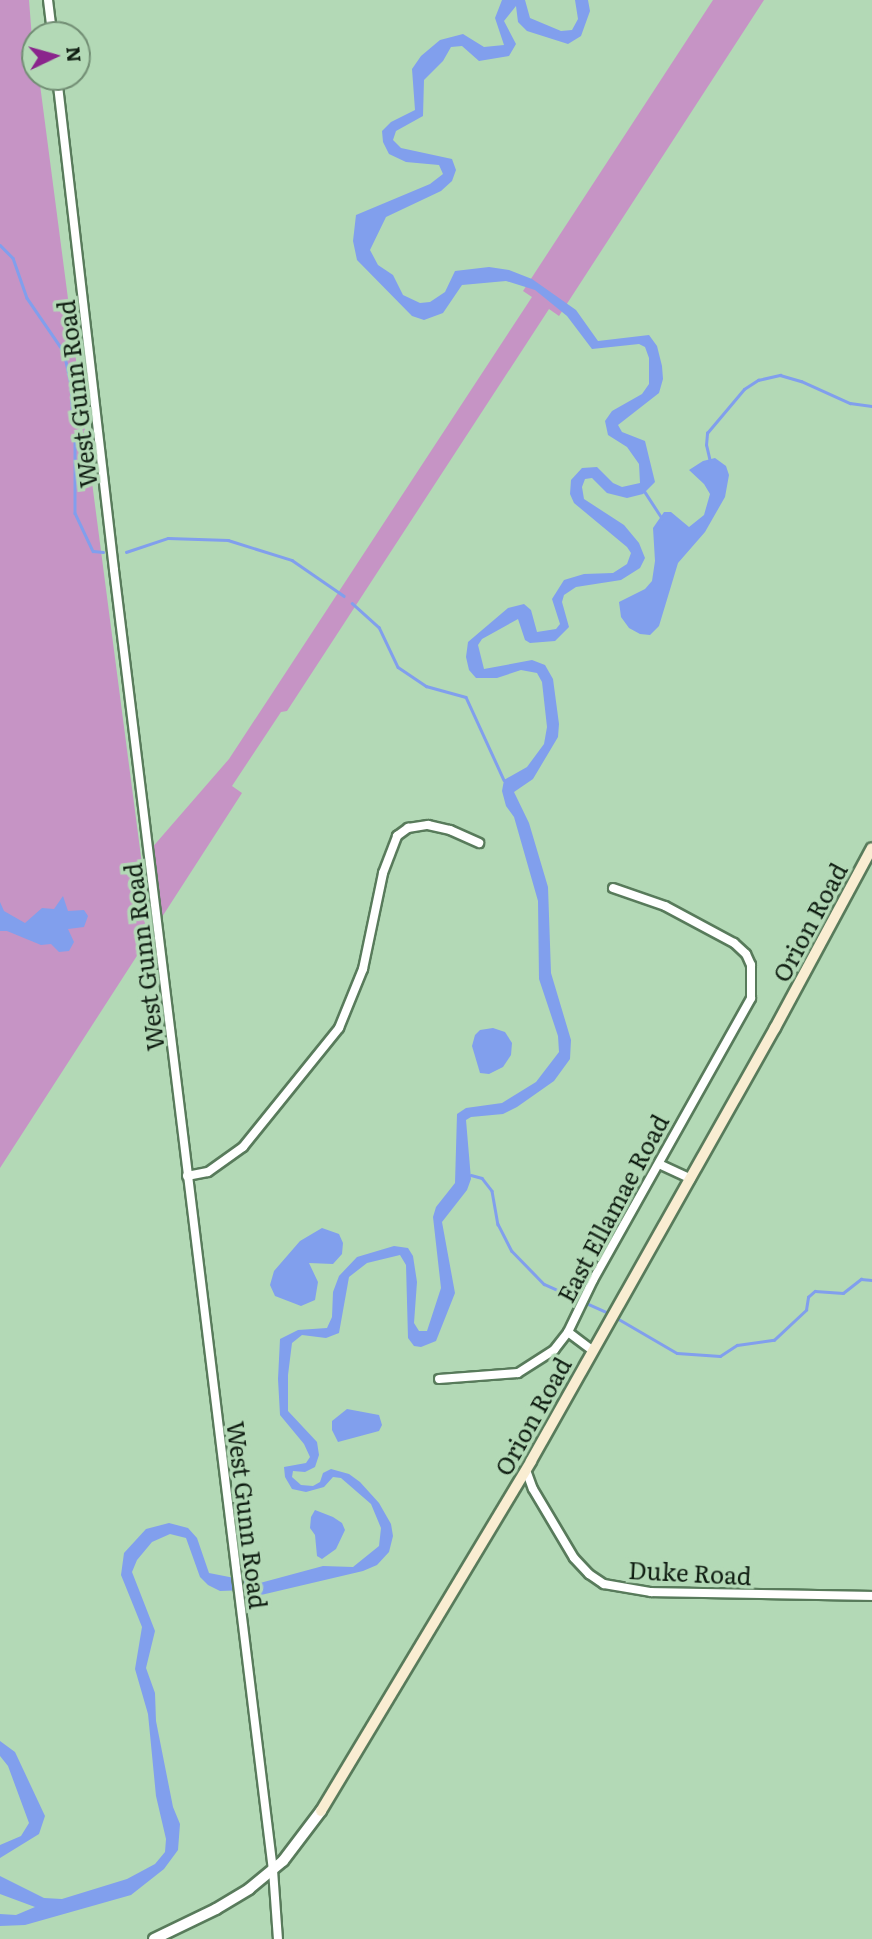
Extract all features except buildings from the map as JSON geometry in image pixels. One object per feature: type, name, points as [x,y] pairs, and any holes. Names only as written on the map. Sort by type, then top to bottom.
[{"type":"main road","name":"Orion Road","points":[[321,1811],[526,1470],[691,1180],[872,848]]},
{"type":"street","points":[[48,0],[50,21]]},
{"type":"street","name":"West Gunn Road","points":[[59,91],[187,1176],[274,1870]]},
{"type":"street","points":[[187,1176],[208,1172],[243,1147],[339,1027],[363,969],[383,873],[397,836],[408,828],[429,825],[450,830],[479,843]]},
{"type":"street","name":"East Ellamae Road","points":[[439,1378],[518,1373],[554,1350],[568,1332],[593,1280],[751,998],[752,974],[746,954],[734,943],[665,906],[613,888]]},
{"type":"street","points":[[659,1164],[691,1180]]},
{"type":"street","points":[[568,1332],[593,1351]]},
{"type":"street","name":"Duke Road","points":[[526,1470],[533,1489],[574,1558],[589,1574],[604,1584],[651,1592],[872,1596]]},
{"type":"street","name":"Orion Road","points":[[154,1939],[216,1909],[274,1870],[321,1811]]},
{"type":"street","points":[[274,1870],[278,1939]]},
{"type":"shaded area","points":[[0,0],[29,0],[31,21],[21,21],[21,91],[41,91],[143,872],[152,859],[150,850],[229,759],[532,297],[523,291],[713,0],[764,0],[559,316],[549,309],[287,711],[281,712],[232,786],[242,793],[0,1168]]},
{"type":"water","points":[[502,0],[525,0],[530,18],[561,31],[572,30],[578,19],[575,0],[588,0],[590,11],[581,36],[568,44],[527,31],[518,22],[516,6],[504,21],[516,44],[509,56],[479,61],[462,46],[451,47],[443,61],[424,80],[423,116],[396,131],[393,140],[401,148],[452,159],[456,170],[452,181],[441,191],[386,217],[370,250],[378,265],[393,275],[403,295],[420,303],[430,302],[445,292],[455,271],[489,267],[509,270],[532,279],[576,310],[598,341],[649,335],[657,346],[662,366],[663,379],[659,393],[618,425],[622,432],[645,441],[655,482],[643,494],[627,498],[607,493],[592,478],[585,479],[582,487],[584,499],[624,525],[639,543],[645,558],[640,568],[621,580],[576,587],[564,595],[562,602],[569,627],[555,641],[530,643],[525,640],[518,619],[482,639],[478,645],[484,669],[532,660],[545,665],[553,679],[559,724],[558,737],[533,779],[514,792],[529,823],[548,887],[551,973],[571,1040],[570,1059],[554,1081],[517,1107],[503,1114],[471,1117],[466,1120],[471,1179],[467,1190],[442,1222],[455,1293],[436,1341],[421,1347],[414,1346],[408,1338],[406,1265],[400,1255],[367,1263],[349,1277],[339,1333],[326,1338],[302,1335],[292,1343],[288,1375],[288,1411],[317,1442],[319,1455],[315,1467],[305,1472],[293,1471],[292,1477],[301,1485],[313,1486],[320,1482],[323,1473],[331,1469],[349,1474],[360,1482],[379,1503],[391,1524],[393,1536],[389,1552],[377,1565],[363,1571],[261,1595],[247,1590],[220,1591],[208,1585],[200,1577],[186,1538],[170,1534],[152,1542],[137,1560],[132,1572],[155,1631],[146,1668],[155,1693],[156,1721],[173,1807],[180,1824],[178,1850],[164,1869],[131,1895],[25,1925],[0,1926],[0,1914],[16,1915],[35,1907],[0,1894],[0,1876],[44,1898],[62,1899],[127,1879],[155,1864],[165,1852],[166,1839],[156,1796],[148,1714],[135,1669],[142,1627],[121,1575],[124,1553],[146,1529],[169,1523],[188,1528],[197,1538],[209,1573],[260,1583],[323,1566],[353,1567],[379,1546],[381,1528],[371,1504],[341,1478],[333,1477],[324,1487],[306,1492],[292,1489],[285,1477],[284,1467],[306,1463],[310,1457],[304,1444],[280,1415],[280,1339],[298,1330],[327,1328],[332,1317],[333,1292],[339,1276],[357,1257],[394,1246],[408,1248],[413,1256],[417,1282],[414,1323],[419,1331],[427,1331],[441,1288],[433,1217],[436,1207],[455,1183],[457,1114],[466,1108],[502,1103],[536,1082],[559,1052],[558,1036],[539,979],[538,901],[514,817],[506,806],[502,791],[504,780],[527,767],[544,744],[547,727],[542,682],[537,673],[521,670],[497,678],[476,678],[469,670],[466,657],[468,642],[508,608],[524,604],[531,610],[537,632],[556,629],[560,624],[552,599],[564,580],[584,574],[613,573],[627,564],[631,553],[627,547],[574,503],[570,494],[571,480],[582,468],[597,467],[613,483],[622,487],[640,483],[639,464],[627,447],[608,435],[605,421],[612,411],[642,394],[649,384],[649,358],[645,347],[639,344],[592,349],[567,316],[535,290],[506,281],[462,285],[443,313],[424,320],[412,316],[357,260],[353,241],[356,215],[430,184],[443,174],[439,165],[406,162],[389,154],[383,142],[382,131],[391,122],[415,110],[412,69],[421,56],[440,40],[463,34],[484,47],[504,45],[495,18]]},
{"type":"water","points":[[715,458],[726,466],[729,475],[725,497],[705,532],[678,563],[659,626],[650,635],[640,634],[629,628],[621,617],[619,602],[645,589],[652,581],[655,561],[653,528],[664,512],[671,512],[689,527],[704,515],[710,494],[689,470],[703,461]]},
{"type":"water","points":[[63,896],[68,911],[84,910],[88,916],[84,927],[68,929],[74,942],[69,951],[59,952],[51,944],[41,945],[7,931],[0,931],[0,902],[4,911],[25,923],[42,908],[54,909]]},
{"type":"water","points":[[493,1028],[505,1032],[512,1043],[511,1055],[503,1067],[489,1074],[480,1073],[472,1046],[475,1035],[480,1030]]},
{"type":"water","points":[[322,1228],[339,1234],[343,1243],[342,1254],[333,1264],[309,1263],[318,1282],[315,1300],[301,1306],[275,1296],[270,1285],[274,1271],[300,1241]]},
{"type":"water","points":[[347,1409],[379,1415],[382,1425],[379,1431],[338,1442],[332,1430],[332,1421]]},
{"type":"water","points":[[315,1510],[342,1523],[345,1530],[336,1549],[322,1559],[317,1556],[315,1535],[310,1528]]},
{"type":"water","points":[[0,1741],[15,1752],[45,1816],[39,1834],[0,1858],[0,1845],[21,1836],[29,1823],[8,1766],[0,1756]]},
{"type":"waterway","points":[[0,245],[13,258],[27,298],[64,352],[71,385],[73,421]]},
{"type":"waterway","points":[[710,462],[706,445],[707,433],[744,389],[758,380],[780,375],[801,381],[850,403],[872,406]]},
{"type":"waterway","points":[[75,437],[75,513],[93,551],[103,552]]},
{"type":"waterway","points":[[645,492],[662,518]]},
{"type":"waterway","points":[[126,552],[168,538],[228,540],[292,560],[344,596]]},
{"type":"waterway","points":[[352,603],[379,627],[398,667],[426,686],[466,697],[504,780]]},
{"type":"waterway","points":[[471,1175],[482,1178],[492,1191],[498,1224],[512,1251],[544,1284],[580,1300]]},
{"type":"waterway","points":[[617,1318],[677,1353],[720,1356],[737,1345],[774,1340],[806,1310],[808,1297],[815,1291],[843,1293],[861,1279],[872,1280]]},
{"type":"waterway","points":[[586,1303],[611,1314]]}]
